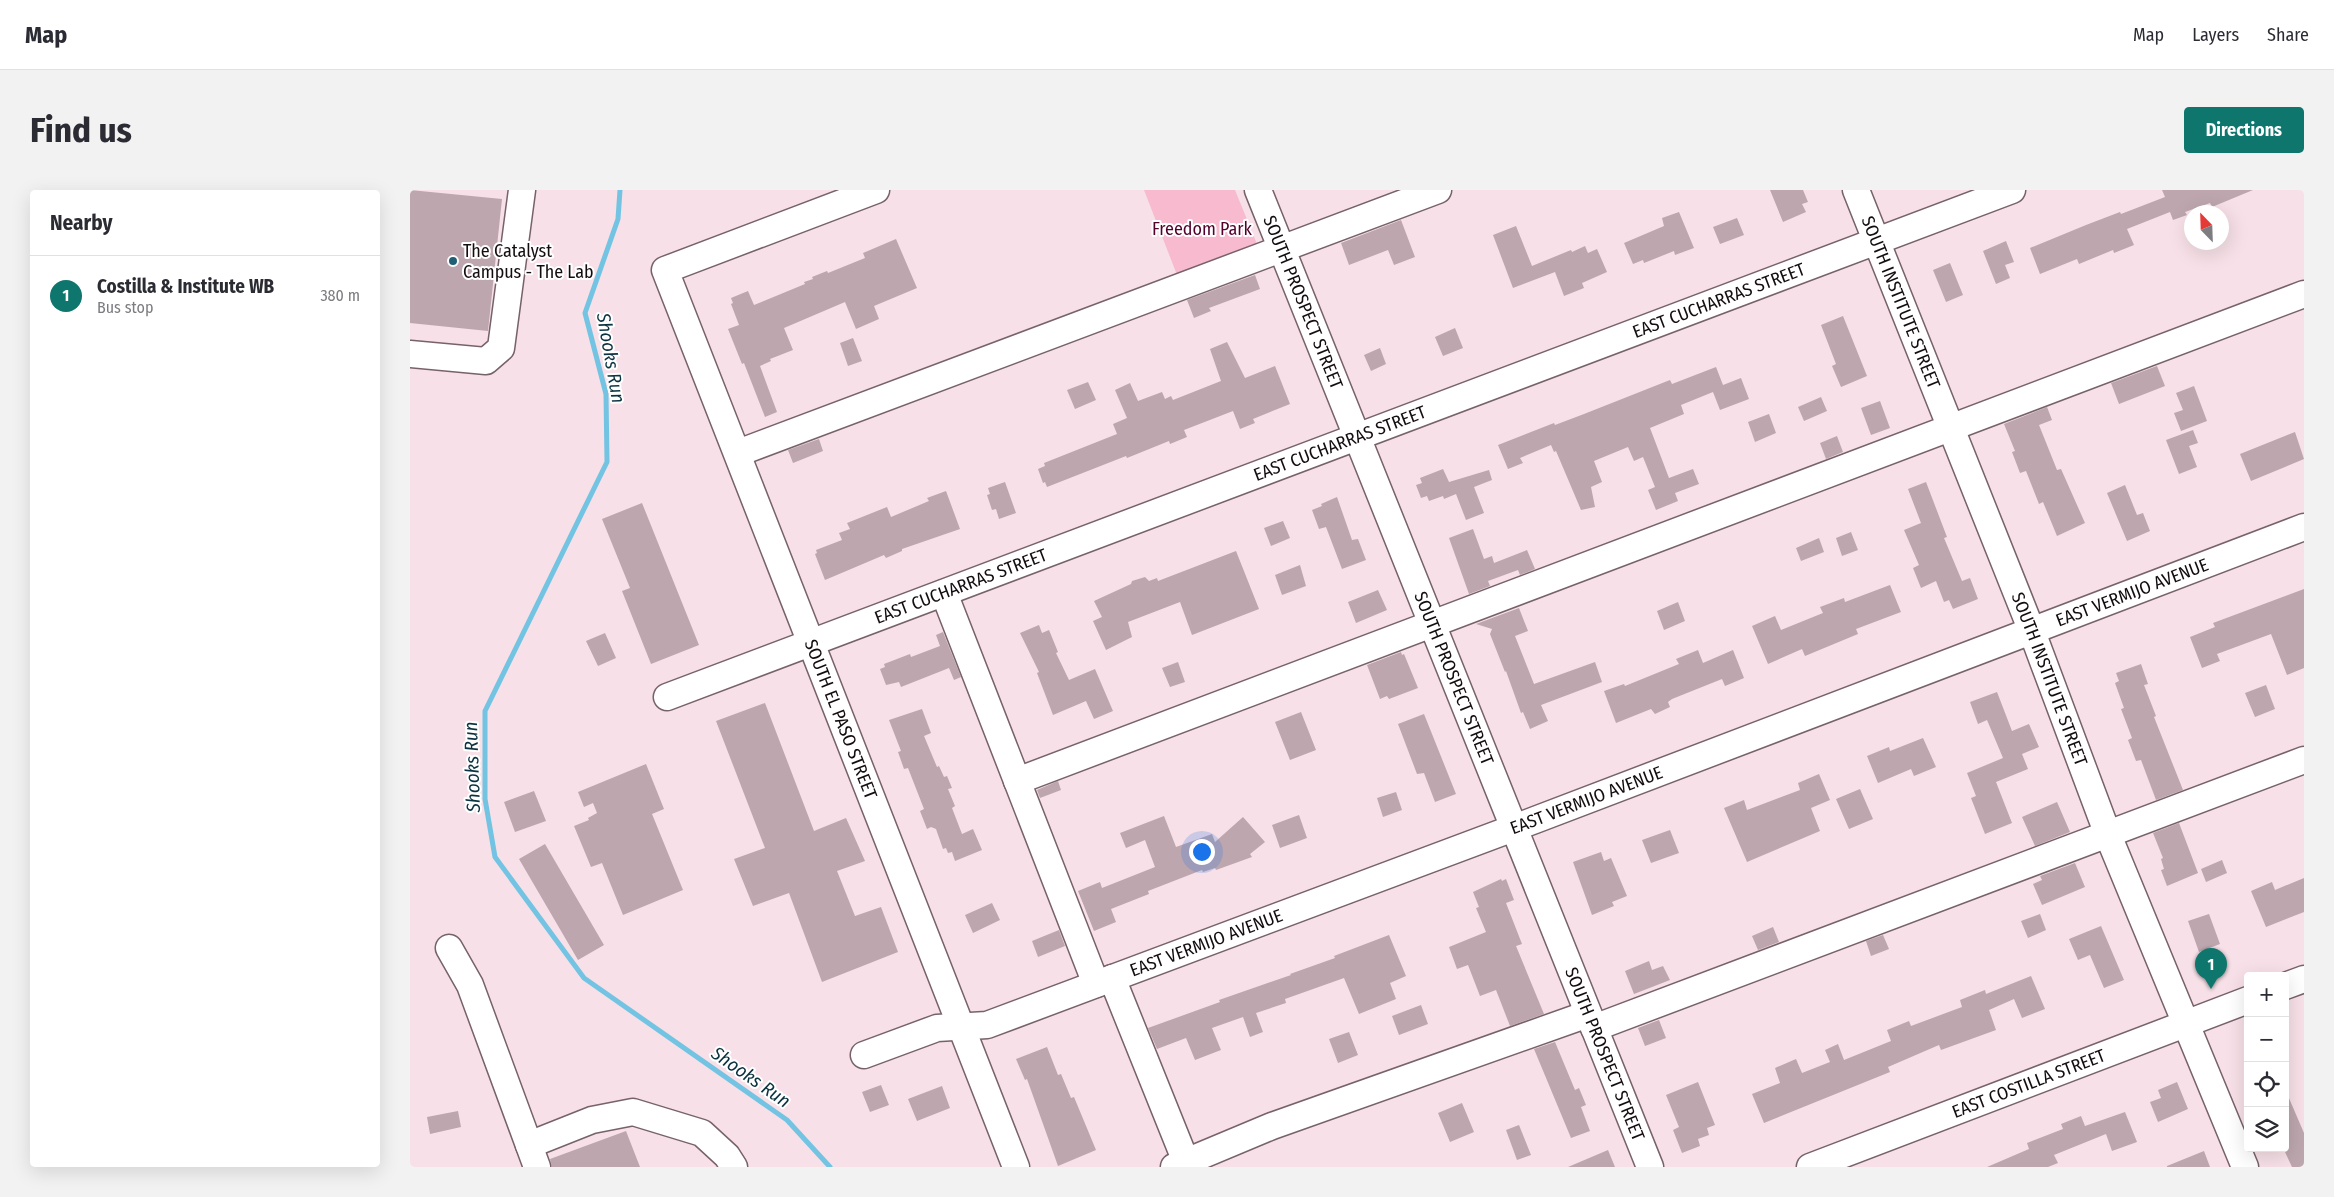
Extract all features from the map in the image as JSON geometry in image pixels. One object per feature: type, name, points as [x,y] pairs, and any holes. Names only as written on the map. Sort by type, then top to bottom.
[{"type":"street","points":[[410,354],[486,361],[502,348],[522,190]]},
{"type":"street","name":"SOUTH EL PASO STREET","points":[[876,190],[665,270],[1016,1167]]},
{"type":"street","name":"SOUTH PROSPECT STREET","points":[[1258,190],[1650,1167]]},
{"type":"street","points":[[738,453],[1438,190]]},
{"type":"street","name":"SOUTH INSTITUTE STREET","points":[[1856,190],[2031,629],[2108,835],[2245,1167]]},
{"type":"street","name":"EAST CUCHARRAS STREET","points":[[667,698],[2011,190]]},
{"type":"street","points":[[1017,781],[2304,294]]},
{"type":"street","name":"EAST VERMIJO AVENUE","points":[[864,1056],[937,1028],[960,1025],[984,1026],[1515,827],[2031,629],[2304,527]]},
{"type":"street","points":[[944,593],[1017,781],[1104,981],[1180,1164],[1272,1126],[1591,1021],[2108,835],[2304,760]]},
{"type":"street","points":[[449,948],[470,985],[533,1156],[592,1120],[634,1112],[702,1133],[727,1156],[734,1167]]},
{"type":"street","points":[[2289,985],[2304,979]]},
{"type":"street","name":"EAST COSTILLA STREET","points":[[1810,1167],[2244,1001]]},
{"type":"green space","name":"Freedom Park","points":[[1144,190],[1235,190],[1259,249],[1179,280]]},
{"type":"building","name":"The Catalyst Campus - The Lab","points":[[410,190],[502,199],[488,331],[410,323]]},
{"type":"building","points":[[1770,190],[1803,190],[1808,202],[1802,204],[1806,212],[1783,222]]},
{"type":"building","points":[[2162,190],[2253,190],[2217,205],[2211,205],[2210,203],[2204,205],[2184,205],[2184,216],[2173,220],[2170,212],[2127,229],[2134,245],[2114,253],[2113,250],[2079,264],[2077,259],[2040,274],[2030,248],[2120,212],[2121,214],[2165,197]]},
{"type":"building","points":[[1679,212],[1694,248],[1675,255],[1674,251],[1644,263],[1643,260],[1633,264],[1624,243],[1664,226],[1662,218]]},
{"type":"building","points":[[1737,218],[1744,235],[1720,244],[1713,227]]},
{"type":"building","points":[[1401,220],[1415,257],[1394,265],[1388,250],[1349,265],[1341,243]]},
{"type":"building","points":[[1516,226],[1532,266],[1585,246],[1588,253],[1597,249],[1607,272],[1582,283],[1584,288],[1564,296],[1555,272],[1513,288],[1493,235]]},
{"type":"building","points":[[896,239],[917,288],[874,306],[879,319],[856,329],[845,302],[784,328],[793,350],[770,359],[771,361],[760,366],[777,412],[765,417],[744,363],[742,364],[728,329],[739,325],[731,304],[733,303],[731,298],[748,291],[754,305],[805,284],[804,282],[813,279],[812,277],[827,271],[828,273],[865,258],[863,253]]},
{"type":"building","points":[[2006,241],[2014,262],[2005,265],[2010,278],[1996,284],[1983,251]]},
{"type":"building","points":[[1950,263],[1963,295],[1946,302],[1933,270]]},
{"type":"building","points":[[1255,275],[1260,289],[1209,308],[1211,311],[1194,318],[1187,300]]},
{"type":"building","points":[[1843,316],[1867,376],[1841,387],[1832,366],[1836,364],[1821,325]]},
{"type":"building","points":[[1455,328],[1463,348],[1443,356],[1435,337]]},
{"type":"building","points":[[853,338],[862,361],[848,366],[840,343]]},
{"type":"building","points":[[1227,342],[1245,378],[1275,366],[1290,404],[1253,419],[1255,423],[1240,429],[1233,411],[1184,430],[1187,437],[1170,444],[1169,441],[1127,458],[1126,456],[1047,487],[1045,482],[1043,483],[1038,469],[1045,466],[1044,463],[1117,434],[1113,424],[1127,418],[1115,390],[1130,383],[1138,401],[1162,392],[1165,399],[1171,396],[1173,400],[1221,381],[1210,349]]},
{"type":"building","points":[[1380,348],[1386,364],[1371,371],[1364,355]]},
{"type":"building","points":[[2157,366],[2165,386],[2119,404],[2111,383]]},
{"type":"building","points":[[1716,367],[1723,385],[1741,378],[1749,399],[1720,410],[1713,392],[1681,405],[1684,414],[1650,428],[1669,478],[1693,469],[1699,484],[1675,493],[1678,501],[1656,510],[1648,490],[1655,487],[1643,457],[1634,461],[1628,447],[1594,461],[1602,482],[1591,487],[1595,507],[1581,510],[1556,451],[1554,452],[1551,445],[1520,458],[1523,463],[1508,469],[1498,445],[1670,380],[1672,384]]},
{"type":"building","points":[[1088,382],[1096,400],[1075,409],[1067,390]]},
{"type":"building","points":[[2194,386],[2207,421],[2181,431],[2174,413],[2183,410],[2176,393]]},
{"type":"building","points":[[1821,397],[1827,411],[1804,421],[1798,407]]},
{"type":"building","points":[[1880,401],[1890,428],[1871,435],[1861,408]]},
{"type":"building","points":[[2047,407],[2052,420],[2039,425],[2057,470],[2061,469],[2085,523],[2057,536],[2043,502],[2039,504],[2026,471],[2020,473],[2012,452],[2015,451],[2004,424]]},
{"type":"building","points":[[1769,414],[1776,433],[1755,442],[1748,422]]},
{"type":"building","points":[[2193,430],[2198,443],[2189,446],[2197,467],[2179,474],[2166,440]]},
{"type":"building","points":[[2295,432],[2304,459],[2251,481],[2240,454]]},
{"type":"building","points":[[1837,436],[1843,452],[1826,459],[1820,443]]},
{"type":"building","points":[[819,439],[823,451],[793,463],[788,450]]},
{"type":"building","points":[[1443,469],[1449,482],[1489,470],[1492,480],[1474,487],[1484,513],[1466,520],[1456,494],[1444,499],[1443,496],[1429,501],[1427,496],[1421,498],[1416,485],[1422,483],[1420,478]]},
{"type":"building","points":[[1005,482],[1016,513],[999,519],[996,509],[992,510],[987,495],[990,494],[988,488]]},
{"type":"building","points":[[1926,482],[1947,537],[1944,538],[1962,581],[1970,578],[1978,599],[1953,609],[1949,600],[1944,602],[1936,581],[1921,588],[1913,568],[1919,565],[1904,530],[1921,523],[1908,489]]},
{"type":"building","points":[[2125,485],[2137,515],[2143,513],[2150,531],[2127,541],[2107,493]]},
{"type":"building","points":[[946,491],[960,529],[902,549],[902,551],[886,558],[884,555],[825,580],[815,554],[817,553],[816,550],[842,540],[839,533],[850,529],[847,523],[887,507],[891,517],[929,501],[927,498]]},
{"type":"building","points":[[1337,497],[1352,540],[1358,539],[1366,560],[1342,569],[1326,527],[1319,529],[1312,510]]},
{"type":"building","points":[[642,503],[699,645],[651,664],[622,591],[630,588],[602,519]]},
{"type":"building","points":[[1283,521],[1290,538],[1271,546],[1264,528]]},
{"type":"building","points":[[1473,529],[1484,559],[1492,556],[1494,563],[1527,550],[1535,569],[1520,575],[1518,570],[1488,581],[1490,586],[1469,594],[1449,538]]},
{"type":"building","points":[[1851,532],[1858,550],[1842,556],[1836,538]]},
{"type":"building","points":[[1819,538],[1824,552],[1801,561],[1796,548]]},
{"type":"building","points":[[1236,551],[1259,609],[1192,635],[1180,602],[1128,622],[1132,637],[1106,650],[1093,621],[1102,617],[1094,601],[1131,584],[1132,581],[1145,577],[1149,581],[1157,578],[1158,581]]},
{"type":"building","points":[[1300,565],[1306,586],[1282,595],[1275,575]]},
{"type":"building","points":[[1890,585],[1901,612],[1856,629],[1858,634],[1805,656],[1802,649],[1768,664],[1752,626],[1775,616],[1781,630],[1823,613],[1820,607],[1844,598],[1845,602]]},
{"type":"building","points":[[2304,589],[2304,668],[2287,675],[2271,634],[2217,654],[2220,661],[2202,668],[2190,637],[2215,627],[2213,623]]},
{"type":"building","points":[[1378,590],[1387,610],[1356,623],[1348,602]]},
{"type":"building","points":[[1678,602],[1685,621],[1664,630],[1657,611]]},
{"type":"building","points":[[1519,608],[1528,631],[1515,636],[1534,684],[1595,662],[1602,682],[1541,705],[1548,721],[1530,729],[1523,712],[1521,713],[1490,634],[1492,629],[1476,624]]},
{"type":"building","points":[[1039,625],[1042,633],[1049,630],[1058,652],[1056,653],[1069,680],[1095,669],[1113,711],[1094,719],[1086,701],[1053,715],[1037,673],[1039,672],[1020,633]]},
{"type":"building","points":[[943,632],[961,677],[954,680],[949,668],[901,687],[899,682],[886,685],[880,669],[885,667],[884,664],[910,654],[911,657],[940,646],[936,635]]},
{"type":"building","points":[[605,633],[616,658],[598,666],[586,641]]},
{"type":"building","points":[[1698,650],[1703,663],[1733,650],[1744,678],[1725,686],[1722,679],[1672,699],[1668,702],[1670,707],[1655,714],[1651,709],[1616,723],[1604,691],[1624,684],[1625,686],[1679,664],[1676,659]]},
{"type":"building","points":[[1401,652],[1402,655],[1404,654],[1418,688],[1389,699],[1387,696],[1380,699],[1367,665]]},
{"type":"building","points":[[1178,662],[1185,682],[1170,687],[1162,668]]},
{"type":"building","points":[[2141,664],[2148,684],[2144,685],[2156,716],[2154,717],[2183,790],[2156,800],[2141,760],[2136,761],[2128,740],[2132,738],[2121,709],[2124,708],[2115,683],[2119,681],[2116,673]]},
{"type":"building","points":[[2266,685],[2275,709],[2255,717],[2245,693]]},
{"type":"building","points":[[1997,692],[2012,731],[2029,724],[2039,747],[2022,754],[2028,769],[1996,782],[2012,823],[1985,834],[1971,798],[1976,796],[1967,773],[2003,758],[1987,720],[1978,724],[1970,702]]},
{"type":"building","points":[[765,703],[814,831],[846,818],[865,861],[837,871],[855,916],[881,907],[898,952],[822,982],[789,893],[753,906],[734,859],[765,848],[716,721]]},
{"type":"building","points":[[922,709],[931,733],[924,736],[937,767],[939,766],[944,777],[947,776],[952,788],[948,789],[955,806],[952,808],[962,834],[973,829],[982,850],[955,861],[952,852],[948,853],[946,848],[943,849],[936,829],[931,827],[927,829],[920,811],[924,809],[908,768],[904,769],[898,752],[901,751],[889,720]]},
{"type":"building","points":[[1301,712],[1316,750],[1290,760],[1275,722]]},
{"type":"building","points":[[1424,714],[1456,794],[1435,802],[1424,773],[1417,774],[1398,724]]},
{"type":"building","points":[[1923,738],[1936,767],[1914,776],[1911,769],[1878,783],[1867,756],[1889,747],[1890,751]]},
{"type":"building","points":[[646,764],[664,809],[652,814],[683,890],[623,915],[602,863],[591,867],[574,826],[589,820],[588,818],[597,813],[593,803],[584,807],[578,792]]},
{"type":"building","points":[[1819,774],[1830,800],[1811,808],[1820,831],[1747,862],[1724,808],[1744,800],[1747,810],[1800,790],[1798,783]]},
{"type":"building","points":[[1058,781],[1061,790],[1040,798],[1037,790]]},
{"type":"building","points":[[1860,789],[1873,819],[1849,829],[1836,799]]},
{"type":"building","points":[[534,791],[546,821],[515,832],[504,802]]},
{"type":"building","points":[[1396,792],[1402,810],[1383,817],[1377,798]]},
{"type":"building","points":[[2057,802],[2070,832],[2035,846],[2022,817]]},
{"type":"building","points":[[1299,815],[1307,838],[1280,848],[1272,825]]},
{"type":"building","points":[[1164,816],[1176,847],[1212,834],[1215,842],[1243,817],[1265,842],[1250,854],[1252,857],[1216,870],[1215,868],[1203,872],[1202,870],[1148,891],[1149,894],[1111,909],[1116,922],[1094,931],[1078,891],[1100,882],[1102,888],[1155,867],[1145,840],[1126,848],[1120,833]]},
{"type":"building","points":[[2179,823],[2198,873],[2167,886],[2161,870],[2164,869],[2161,859],[2163,858],[2153,833]]},
{"type":"building","points":[[1670,830],[1679,853],[1651,863],[1642,840]]},
{"type":"building","points":[[545,844],[604,945],[578,960],[519,859]]},
{"type":"building","points":[[1601,852],[1604,861],[1611,858],[1627,896],[1612,902],[1614,906],[1592,915],[1573,862]]},
{"type":"building","points":[[2222,860],[2227,873],[2206,882],[2201,869]]},
{"type":"building","points":[[2075,863],[2085,887],[2042,905],[2033,884],[2042,880],[2040,876]]},
{"type":"building","points":[[2304,878],[2304,912],[2266,927],[2251,891],[2272,882],[2275,890]]},
{"type":"building","points":[[1501,879],[1502,881],[1506,879],[1514,900],[1506,903],[1522,944],[1516,946],[1544,1014],[1510,1026],[1496,990],[1480,996],[1468,965],[1457,969],[1449,947],[1486,932],[1476,908],[1479,907],[1473,892]]},
{"type":"building","points":[[992,903],[1000,920],[973,933],[965,915]]},
{"type":"building","points":[[2040,914],[2046,930],[2028,938],[2021,921]]},
{"type":"building","points":[[2209,914],[2220,944],[2199,952],[2188,921]]},
{"type":"building","points":[[2101,926],[2124,980],[2104,988],[2090,955],[2078,960],[2069,939]]},
{"type":"building","points":[[1773,927],[1779,942],[1758,950],[1752,936]]},
{"type":"building","points":[[1059,930],[1065,946],[1038,957],[1032,941]]},
{"type":"building","points":[[1389,935],[1406,976],[1390,983],[1396,999],[1359,1014],[1344,978],[1285,999],[1286,1003],[1256,1013],[1263,1032],[1250,1037],[1243,1017],[1212,1028],[1221,1050],[1195,1060],[1186,1038],[1157,1049],[1148,1028],[1220,1002],[1219,1000],[1291,975]]},
{"type":"building","points":[[1883,935],[1889,949],[1871,956],[1866,941]]},
{"type":"building","points":[[1649,961],[1652,970],[1663,966],[1670,980],[1634,994],[1625,971]]},
{"type":"building","points":[[2031,976],[2045,1009],[2022,1018],[2014,999],[1989,1010],[1996,1030],[1941,1050],[1939,1045],[1888,1067],[1890,1072],[1764,1123],[1752,1094],[1780,1083],[1775,1068],[1796,1059],[1802,1073],[1830,1062],[1825,1050],[1838,1044],[1844,1060],[1891,1041],[1887,1030],[1909,1021],[1911,1026],[1962,1007],[1960,1000],[1985,990],[1986,994]]},
{"type":"building","points":[[1421,1005],[1428,1024],[1399,1035],[1392,1016]]},
{"type":"building","points":[[1659,1020],[1666,1038],[1645,1046],[1638,1028]]},
{"type":"building","points":[[1349,1032],[1358,1055],[1338,1063],[1329,1039]]},
{"type":"building","points":[[1555,1042],[1575,1090],[1579,1088],[1586,1105],[1581,1107],[1590,1131],[1571,1138],[1534,1049]]},
{"type":"building","points":[[1047,1047],[1058,1075],[1061,1074],[1071,1098],[1074,1097],[1096,1150],[1058,1166],[1027,1079],[1025,1080],[1016,1059]]},
{"type":"building","points":[[1698,1082],[1715,1125],[1707,1128],[1709,1135],[1698,1139],[1700,1146],[1682,1153],[1673,1130],[1679,1127],[1666,1095]]},
{"type":"building","points":[[2177,1082],[2188,1109],[2158,1122],[2150,1102],[2161,1098],[2158,1090]]},
{"type":"building","points":[[881,1085],[889,1105],[870,1112],[862,1092]]},
{"type":"building","points":[[942,1086],[950,1108],[917,1121],[908,1099]]},
{"type":"building","points":[[2289,1098],[2304,1133],[2304,1167],[2292,1167],[2285,1152],[2289,1152]]},
{"type":"building","points":[[1462,1103],[1474,1132],[1450,1142],[1438,1113]]},
{"type":"building","points":[[458,1111],[461,1127],[430,1134],[427,1117]]},
{"type":"building","points":[[2125,1112],[2137,1142],[2112,1151],[2106,1134],[2054,1155],[2058,1163],[2048,1167],[1987,1167],[2029,1149],[2027,1143],[2063,1129],[2061,1124],[2081,1116],[2085,1126]]},
{"type":"building","points":[[1519,1125],[1531,1155],[1517,1160],[1506,1130]]},
{"type":"building","points":[[626,1131],[640,1167],[552,1167],[550,1159]]},
{"type":"building","points":[[1608,1150],[1615,1167],[1568,1167]]},
{"type":"building","points":[[2204,1151],[2210,1167],[2167,1167],[2167,1166]]},
{"type":"waterway","name":"Shooks Run","points":[[620,190],[618,219],[585,313],[606,394],[607,462],[485,711],[485,799],[495,857],[584,978],[787,1120],[830,1167]]},
{"type":"place","name":"The Catalyst Campus - The Lab","points":[[453,261]]},
{"type":"place","name":"Costilla & Institute WB","points":[[2211,989]]}]
